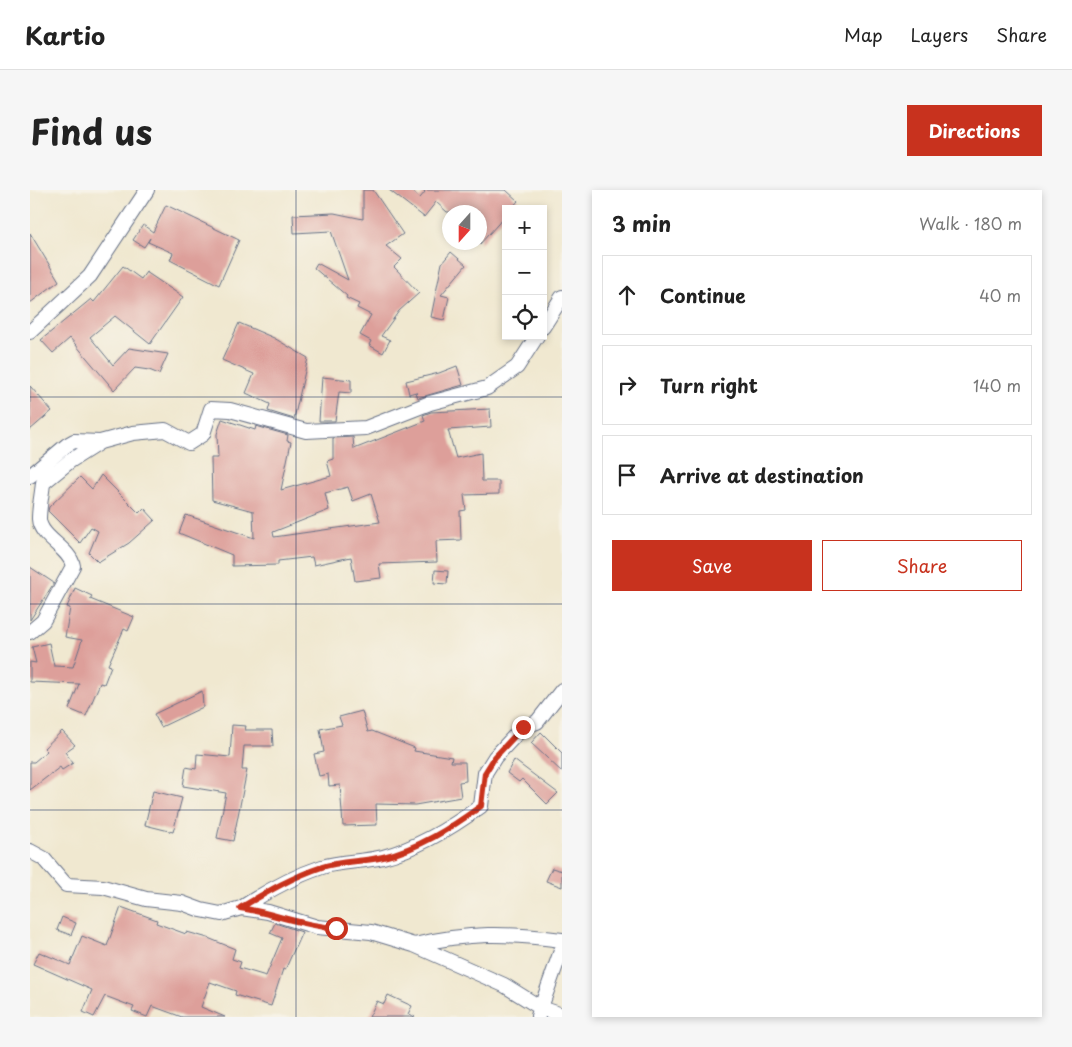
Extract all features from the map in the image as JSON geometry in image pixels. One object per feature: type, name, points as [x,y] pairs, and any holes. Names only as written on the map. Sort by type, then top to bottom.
[{"type":"street","points":[[30,332],[90,276],[147,190]]},
{"type":"street","points":[[547,321],[562,297]]},
{"type":"street","points":[[30,632],[43,621],[74,566],[72,560],[52,540],[39,521],[43,483],[70,461],[100,442],[133,433],[165,430],[189,444],[203,434],[211,409],[230,410],[306,431],[366,428],[430,403],[487,388],[517,367],[534,340]]},
{"type":"street","points":[[30,476],[74,441],[100,442]]},
{"type":"street","points":[[30,851],[43,858],[66,885],[103,887],[146,899],[182,903],[221,914],[240,908],[282,882],[324,866],[383,857],[423,842],[462,819],[481,806],[485,773],[495,757],[523,727],[537,722],[562,690]]},
{"type":"street","points":[[240,908],[268,912],[317,927],[372,932],[414,945],[504,985],[539,1013],[562,1014]]},
{"type":"street","points":[[414,945],[488,933],[562,940]]},
{"type":"street","points":[[539,1013],[562,948]]},
{"type":"building","points":[[363,190],[373,190],[403,234],[386,246],[402,259],[394,267],[419,293],[399,311],[381,336],[390,340],[383,353],[369,345],[371,341],[360,335],[371,315],[357,308],[359,304],[346,298],[347,296],[314,268],[317,263],[348,280],[331,231],[294,233],[293,215],[334,213],[363,219]]},
{"type":"building","points":[[389,190],[411,190],[420,198],[425,192],[423,190],[506,190],[518,201],[514,205],[502,205],[502,219],[487,236],[487,205],[442,205],[442,207],[436,202],[424,217]]},
{"type":"building","points":[[166,205],[239,240],[219,285],[170,260],[173,253],[148,242],[150,238],[144,247],[133,240],[143,225],[153,232]]},
{"type":"building","points":[[30,233],[59,281],[30,303]]},
{"type":"building","points":[[451,252],[466,265],[441,295],[449,297],[444,320],[431,317],[442,263]]},
{"type":"building","points":[[123,266],[141,279],[146,272],[183,297],[150,344],[115,316],[90,337],[113,365],[129,348],[168,354],[159,374],[135,368],[114,390],[70,338],[53,353],[41,340],[91,299],[94,302]]},
{"type":"building","points":[[239,323],[274,338],[308,358],[294,419],[268,411],[270,404],[246,393],[254,374],[222,360]]},
{"type":"building","points":[[457,366],[463,385],[418,398],[416,392],[409,394],[406,381],[439,373]]},
{"type":"building","points":[[322,377],[351,380],[351,393],[339,392],[335,421],[319,421]]},
{"type":"building","points":[[30,386],[52,411],[30,430]]},
{"type":"building","points":[[490,409],[491,427],[448,430],[456,458],[481,453],[482,481],[499,481],[499,494],[464,495],[466,510],[460,511],[461,540],[436,541],[437,562],[379,564],[381,578],[355,581],[351,557],[314,565],[312,557],[278,561],[278,565],[232,566],[232,555],[179,533],[186,515],[254,538],[253,511],[212,500],[211,458],[218,458],[217,434],[222,419],[255,430],[256,426],[288,435],[287,441],[291,442],[281,490],[331,476],[327,461],[333,459],[333,438],[353,437],[354,449],[425,421],[423,415],[431,412]],"holes":[[[348,487],[353,501],[371,494],[380,522],[274,537],[273,532],[329,510],[325,493]]]},
{"type":"building","points":[[101,475],[139,513],[144,508],[155,520],[129,543],[98,562],[89,553],[98,531],[91,527],[80,543],[48,511],[49,507],[80,477],[92,489]]},
{"type":"building","points":[[30,567],[54,583],[30,620]]},
{"type":"building","points":[[435,570],[448,571],[447,584],[434,583]]},
{"type":"building","points":[[75,588],[92,596],[90,599],[134,617],[128,631],[124,629],[108,665],[111,666],[104,684],[100,683],[86,716],[69,709],[79,684],[30,682],[30,662],[36,663],[32,647],[49,643],[54,666],[73,667],[82,640],[65,637],[70,608],[67,607]]},
{"type":"building","points":[[202,691],[203,707],[161,727],[154,714]]},
{"type":"building","points":[[362,711],[368,732],[372,731],[415,748],[414,751],[452,757],[451,762],[465,762],[466,781],[459,782],[461,797],[415,805],[376,804],[377,825],[343,826],[340,785],[329,786],[328,774],[319,776],[314,754],[324,752],[320,729],[342,725],[339,717]]},
{"type":"building","points":[[232,725],[246,726],[245,730],[272,730],[273,746],[244,746],[242,770],[247,770],[233,841],[217,838],[226,793],[183,786],[186,767],[196,769],[197,754],[230,757]]},
{"type":"building","points":[[62,731],[75,745],[65,752],[73,763],[62,770],[60,767],[30,790],[30,762],[34,762],[47,751],[44,748]]},
{"type":"building","points":[[541,732],[562,753],[562,772],[531,743]]},
{"type":"building","points":[[514,760],[558,793],[547,804],[522,779],[519,782],[507,773]]},
{"type":"building","points":[[153,791],[182,798],[173,832],[145,825]]},
{"type":"building","points":[[552,868],[562,871],[562,887],[546,881]]},
{"type":"building","points":[[121,907],[157,920],[156,923],[186,934],[187,932],[208,938],[235,949],[232,959],[241,962],[239,968],[266,976],[282,938],[270,933],[275,923],[302,932],[285,970],[283,969],[271,1006],[235,995],[236,991],[210,982],[201,1007],[225,1017],[182,1017],[152,1006],[147,1017],[132,1011],[134,1007],[105,996],[94,1017],[83,1012],[92,990],[33,964],[39,952],[70,965],[82,936],[107,946]]},
{"type":"building","points":[[62,917],[76,923],[71,935],[57,930]]},
{"type":"building","points":[[388,995],[412,1006],[408,1014],[415,1017],[369,1017],[377,1001],[384,1004]]},
{"type":"route","points":[[336,928],[317,927],[268,912],[240,908],[282,882],[324,866],[383,857],[423,842],[462,819],[481,806],[485,773],[495,757],[523,727]]}]
